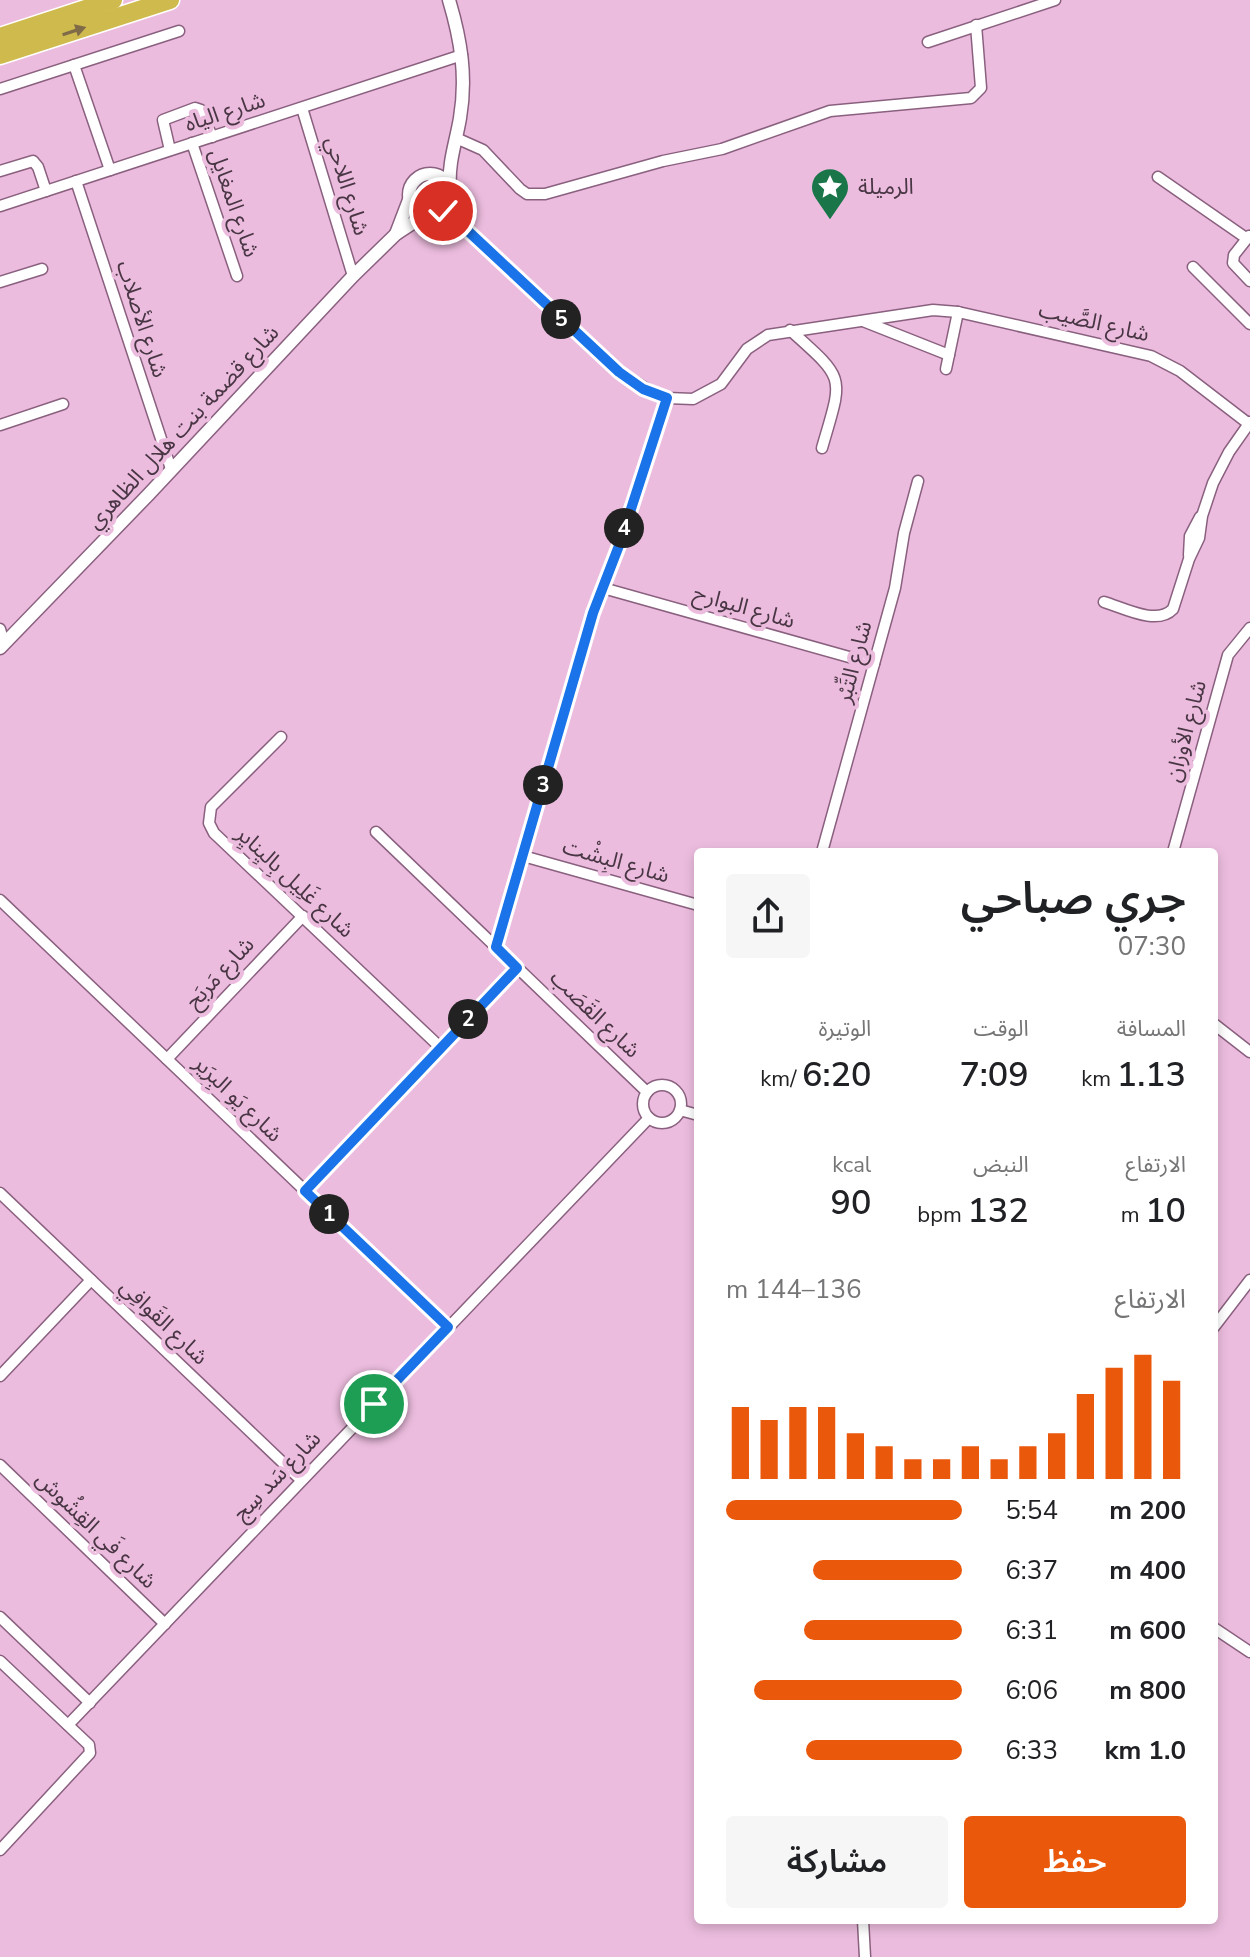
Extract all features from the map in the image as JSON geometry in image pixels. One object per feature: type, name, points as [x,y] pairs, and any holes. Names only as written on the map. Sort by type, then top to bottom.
[{"type":"highway","points":[[0,37],[113,0]]},
{"type":"highway","points":[[0,55],[170,0]]},
{"type":"street","points":[[428,216],[443,211],[450,191],[449,169],[463,100],[462,55],[449,0]]},
{"type":"street","points":[[928,42],[1055,0]]},
{"type":"street","points":[[455,140],[483,150],[520,189],[536,195],[545,194],[663,161],[722,149],[830,111],[971,98],[981,88],[976,25]]},
{"type":"street","points":[[0,89],[179,31]]},
{"type":"street","name":"شارع الياه","points":[[0,205],[462,55]]},
{"type":"street","points":[[74,65],[110,170]]},
{"type":"street","points":[[170,150],[163,120],[181,112],[199,108],[212,137]]},
{"type":"street","name":"شارع اللاحي","points":[[302,108],[353,276]]},
{"type":"street","points":[[455,140],[445,157],[411,184],[409,200],[412,207],[469,232],[619,372],[643,389],[667,398],[560,720],[496,947]]},
{"type":"street","name":"شارع المغايل","points":[[192,143],[237,276]]},
{"type":"street","points":[[0,171],[33,161],[46,191]]},
{"type":"street","points":[[425,174],[440,176],[469,232]]},
{"type":"street","points":[[1158,177],[1248,237],[1234,255],[1233,263],[1250,281]]},
{"type":"street","name":"شارع الأصلاب","points":[[76,181],[171,469]]},
{"type":"street","name":"شارع قضمة بنت هلال الظاهري","points":[[396,234],[409,200]]},
{"type":"street","name":"شارع قضمة بنت هلال الظاهري","points":[[2,645],[353,276],[396,234],[428,216]]},
{"type":"street","points":[[1193,267],[1250,324]]},
{"type":"street","points":[[0,282],[42,269]]},
{"type":"street","name":"شارع الصَّيب","points":[[667,398],[693,399],[708,393],[721,384],[747,349],[768,335],[933,310],[958,312],[1151,356],[1180,371],[1249,423]]},
{"type":"street","points":[[946,369],[958,312]]},
{"type":"street","points":[[862,320],[949,355]]},
{"type":"street","points":[[790,330],[830,367],[835,376],[837,397],[822,448]]},
{"type":"street","points":[[0,425],[63,404]]},
{"type":"street","points":[[1104,602],[1156,617],[1169,614],[1176,603],[1189,559],[1199,538],[1202,516],[1220,467],[1249,423]]},
{"type":"street","name":"شارع التِّبْر","points":[[823,848],[895,588],[904,533],[918,481]]},
{"type":"street","name":"شارع البوارح","points":[[603,588],[874,664]]},
{"type":"street","name":"شارع الأوزان","points":[[1174,848],[1225,665],[1239,638],[1250,628]]},
{"type":"street","points":[[0,629],[2,645]]},
{"type":"street","points":[[1239,638],[1250,646]]},
{"type":"street","name":"شارع غَلِيل بِاليِنايِر","points":[[281,737],[216,800],[209,814],[209,823],[220,840],[441,1048]]},
{"type":"street","name":"شارع القَصَب","points":[[376,832],[647,1092]]},
{"type":"street","name":"شارع البِشْت","points":[[523,856],[694,904]]},
{"type":"street","name":"شارع يَو البِرَير","points":[[0,900],[448,1327]]},
{"type":"street","name":"شارع مَربَح","points":[[167,1059],[303,916]]},
{"type":"street","points":[[305,1191],[517,968]]},
{"type":"street","points":[[1218,1027],[1250,1052]]},
{"type":"street","points":[[657,1086],[673,1089],[680,1099],[680,1110],[672,1120],[654,1121],[649,1118],[643,1102],[647,1092],[657,1086]]},
{"type":"street","points":[[680,1110],[694,1114]]},
{"type":"street","name":"شارع سَد سِج","points":[[68,1725],[649,1118]]},
{"type":"street","name":"شارع القَوافِي","points":[[0,1193],[301,1480]]},
{"type":"street","points":[[0,1376],[91,1280]]},
{"type":"street","points":[[1218,1322],[1250,1280]]},
{"type":"street","name":"شارع فَي القِشُوش","points":[[0,1465],[165,1624]]},
{"type":"street","points":[[0,1617],[90,1703]]},
{"type":"street","points":[[1218,1631],[1250,1652]]},
{"type":"street","points":[[0,1661],[89,1745],[89,1756],[0,1850]]},
{"type":"street","points":[[863,1924],[865,1957]]},
{"type":"place","name":"الرميلة","points":[[830,221]]},
{"type":"route","points":[[374,1404],[448,1327],[305,1191],[517,968],[496,947],[593,613],[620,543],[667,398],[643,389],[619,372],[469,232],[452,222],[432,216],[443,211]]}]
